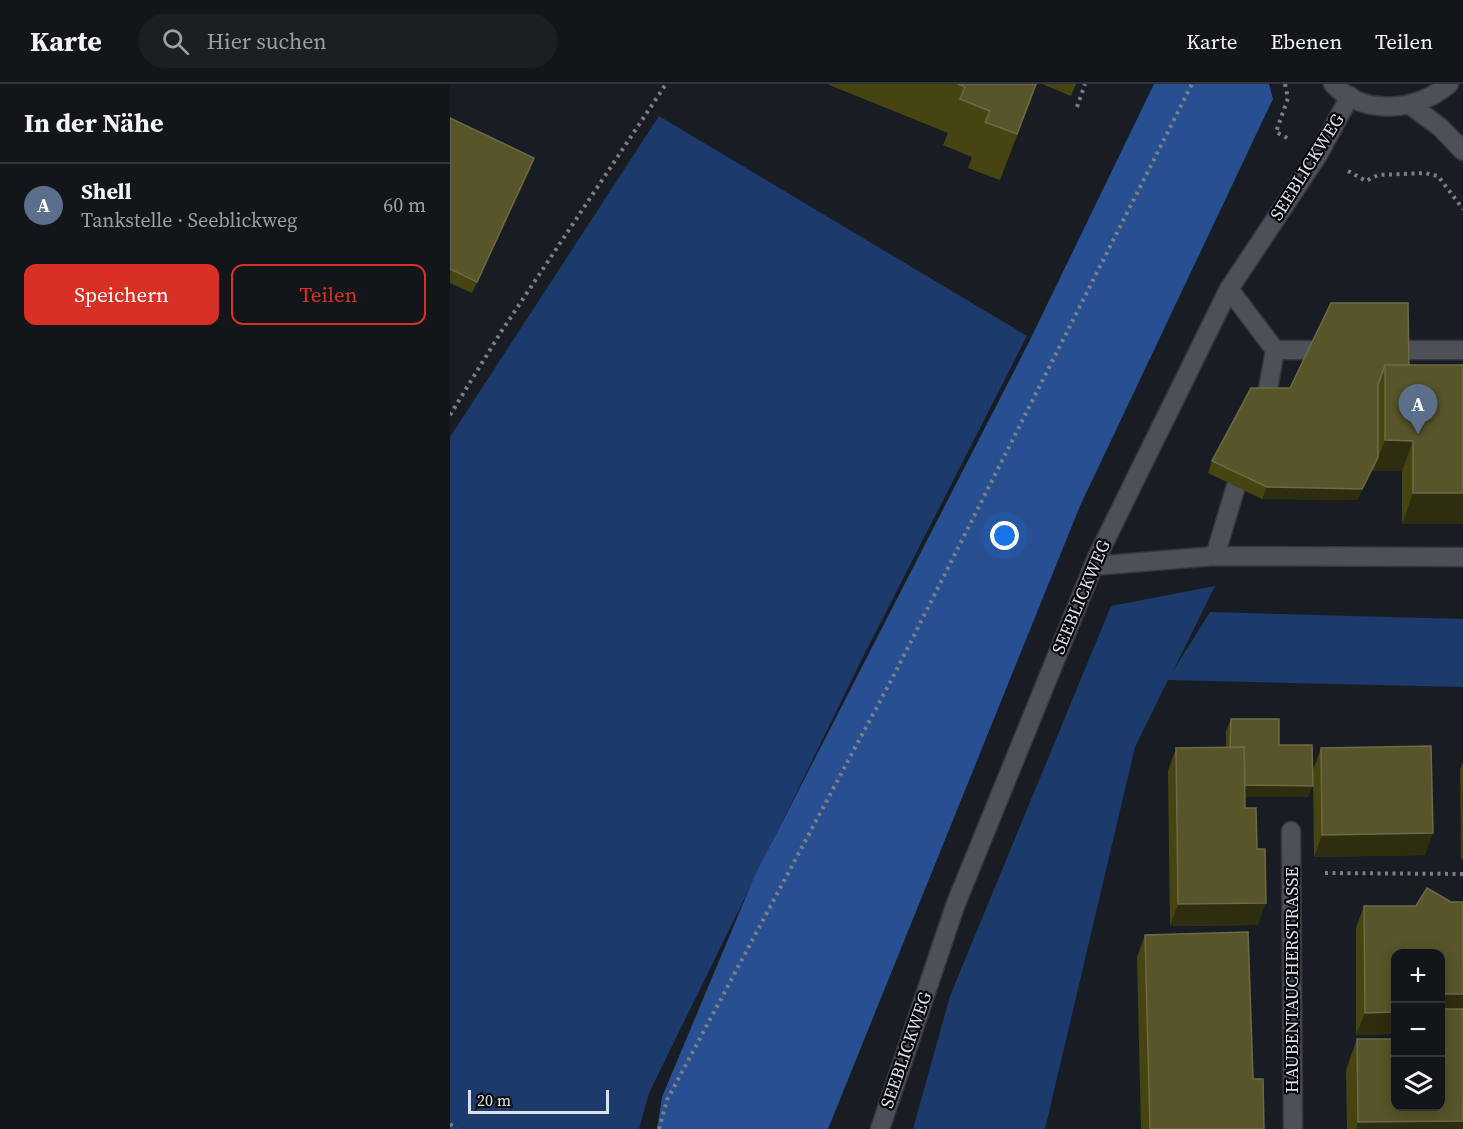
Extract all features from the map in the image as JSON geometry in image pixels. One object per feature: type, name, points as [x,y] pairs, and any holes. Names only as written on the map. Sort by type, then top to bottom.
[{"type":"main road","points":[[1333,84],[1364,103],[1379,106],[1410,105],[1432,96],[1449,84]]},
{"type":"main road","name":"SEEBLICKWEG","points":[[880,1129],[955,906],[1093,566],[1229,289],[1318,155],[1350,96]]},
{"type":"main road","points":[[1410,105],[1440,127],[1463,151]]},
{"type":"main road","points":[[1229,289],[1275,350],[1266,400]]},
{"type":"main road","points":[[1275,350],[1310,350]]},
{"type":"main road","points":[[1404,350],[1463,350]]},
{"type":"main road","points":[[1215,556],[1236,486]]},
{"type":"main road","points":[[1093,566],[1215,556],[1463,556]]},
{"type":"main road","name":"HAUBENTAUCHERSTRASSE","points":[[1291,831],[1293,1129]]},
{"type":"path","points":[[450,415],[501,332],[666,84]]},
{"type":"path","points":[[1077,107],[1085,84]]},
{"type":"path","points":[[659,1129],[667,1100],[895,673],[1192,84]]},
{"type":"path","points":[[1291,873],[1463,874]]},
{"type":"path","points":[[450,1124],[456,1129]]},
{"type":"shaded area","points":[[1154,84],[1269,84],[1273,99],[1080,506],[828,1129],[657,1129],[662,1097],[755,875],[1029,342]]},
{"type":"shaded area","points":[[659,116],[1027,336],[861,661],[649,1093],[639,1129],[450,1129],[450,437]]},
{"type":"shaded area","points":[[1215,586],[1173,671],[1210,612],[1463,619],[1463,687],[1168,680],[1135,747],[1045,1129],[913,1129],[950,996],[1111,606]]},
{"type":"building","points":[[958,84],[1036,84],[1017,134],[985,122],[990,111],[960,99],[965,87]]},
{"type":"building","points":[[450,118],[534,158],[477,282],[450,269]]},
{"type":"building","points":[[1331,303],[1408,303],[1409,365],[1385,365],[1378,385],[1378,457],[1362,489],[1267,487],[1212,461],[1251,388],[1290,388]]},
{"type":"building","points":[[1385,365],[1463,365],[1463,493],[1413,493],[1413,441],[1385,440]]},
{"type":"building","points":[[1231,719],[1279,719],[1279,745],[1312,745],[1313,786],[1245,785],[1244,747],[1230,748]]},
{"type":"building","points":[[1431,746],[1433,833],[1322,835],[1321,748]]},
{"type":"building","points":[[1244,747],[1245,808],[1256,808],[1257,849],[1265,849],[1266,903],[1178,904],[1176,748]]},
{"type":"building","points":[[1427,888],[1451,902],[1463,902],[1463,994],[1445,994],[1445,949],[1391,949],[1391,1012],[1365,1013],[1364,906],[1416,906]]},
{"type":"building","points":[[1248,932],[1253,1079],[1263,1079],[1264,1129],[1150,1129],[1145,935]]},
{"type":"building","points":[[1445,1009],[1463,1009],[1463,1121],[1358,1122],[1357,1039],[1391,1039],[1391,1111],[1445,1111]]},
{"type":"place","name":"Shell","points":[[1418,434]]}]
